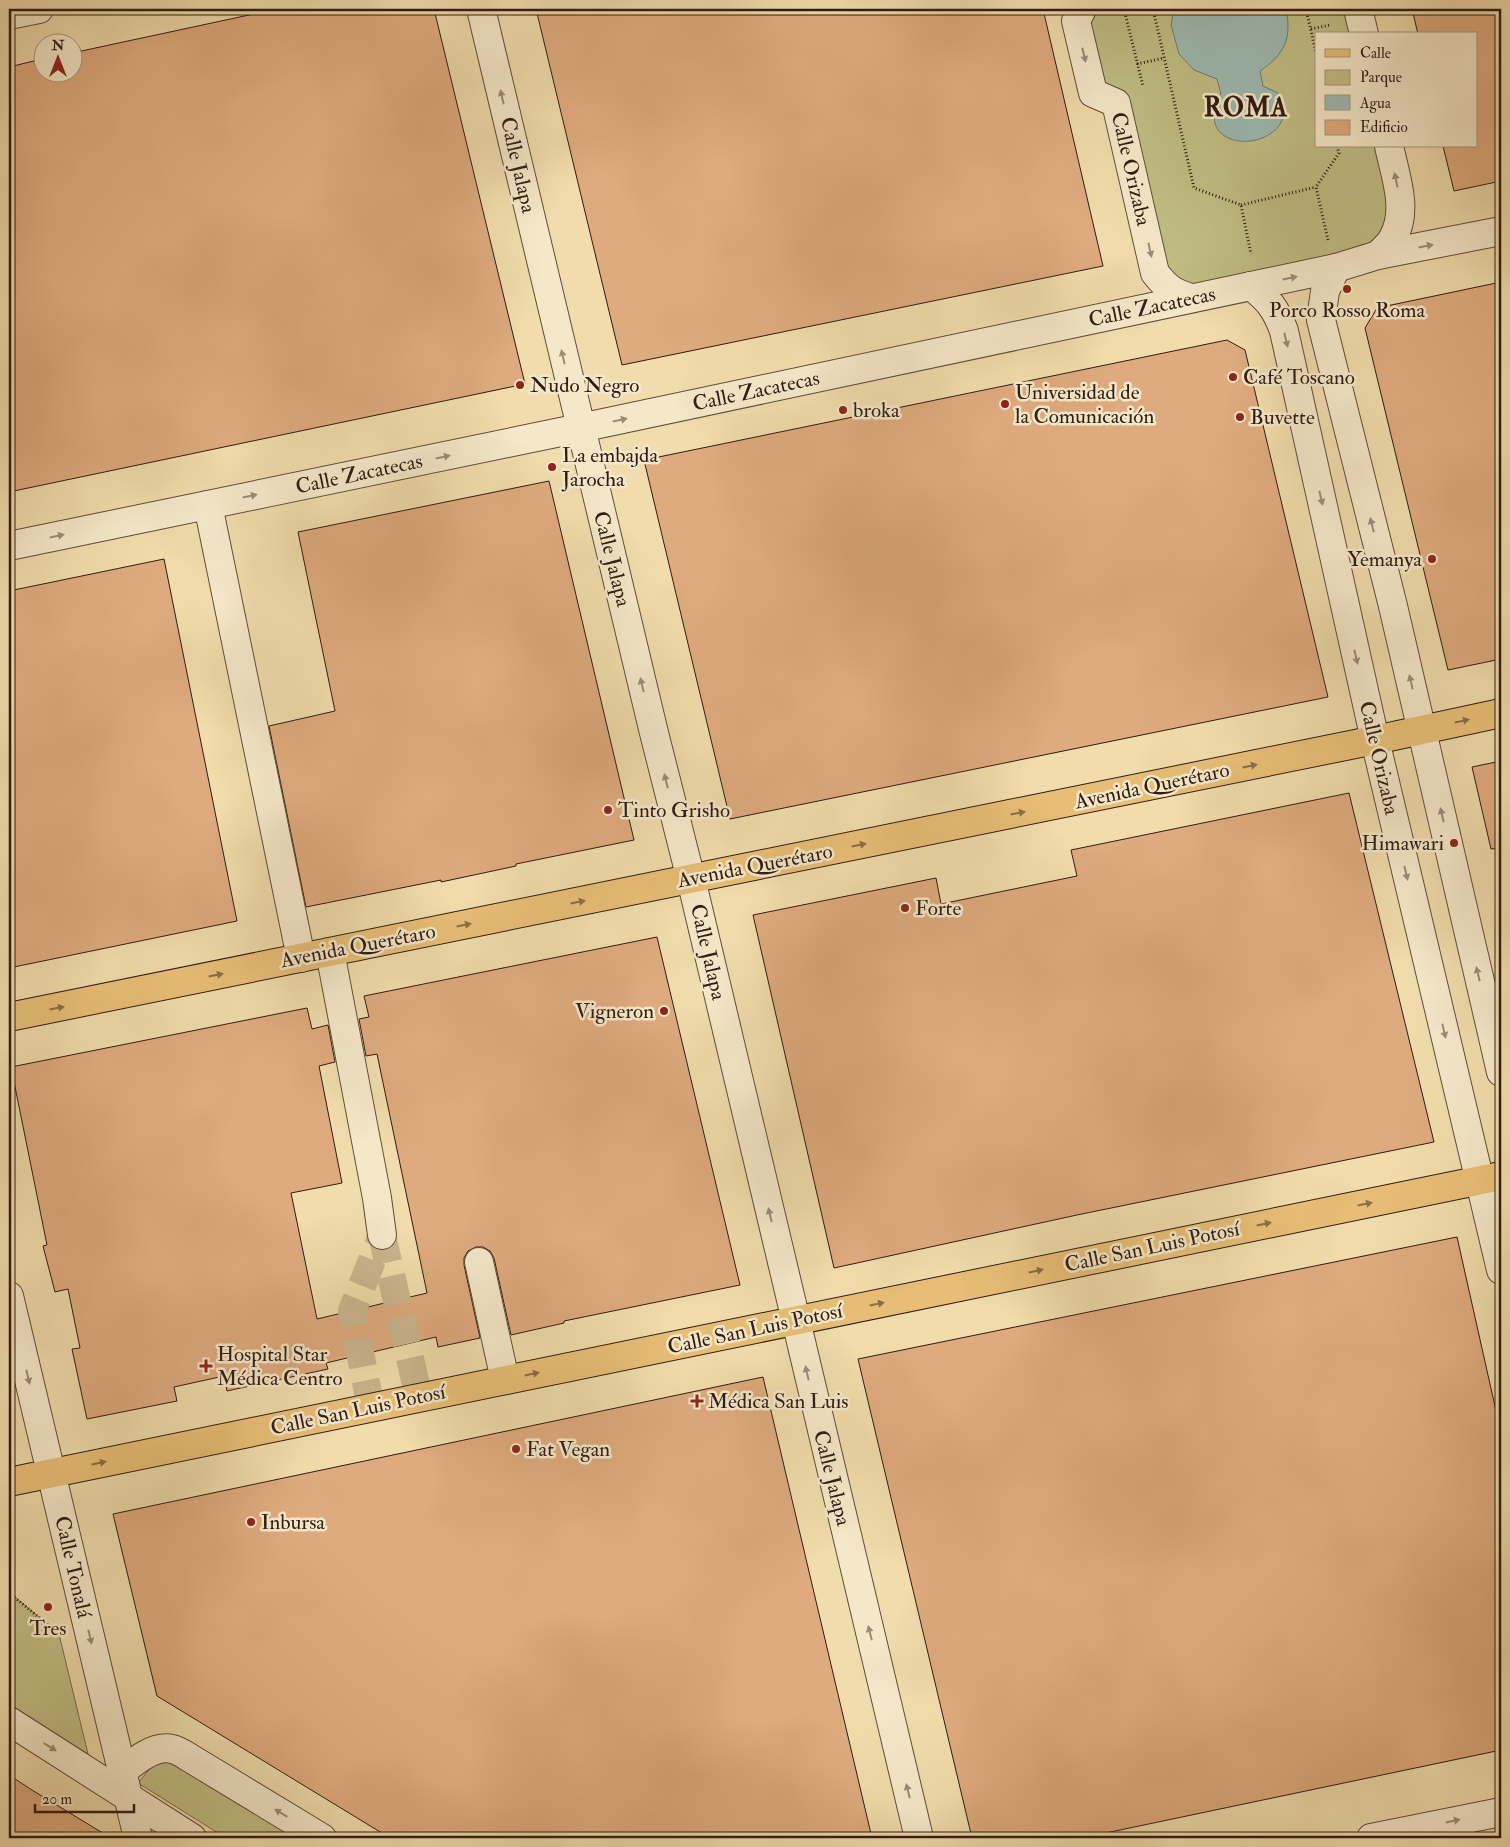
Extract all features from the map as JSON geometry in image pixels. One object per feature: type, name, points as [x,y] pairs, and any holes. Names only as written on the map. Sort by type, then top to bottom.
[{"type":"main road","name":"Avenida Querétaro","points":[[9,1017],[1501,713]]},
{"type":"main road","name":"Calle San Luis Potosí","points":[[9,1482],[1490,1178]]},
{"type":"street","points":[[9,15],[39,9]]},
{"type":"street","name":"Calle Jalapa","points":[[481,9],[651,723],[691,879],[919,1838]]},
{"type":"street","name":"Calle Orizaba","points":[[1082,9],[1076,21],[1092,93],[1116,103],[1156,273],[1174,293],[1191,298]]},
{"type":"street","points":[[1349,16],[1362,32]]},
{"type":"street","points":[[1378,256],[1393,239],[1400,224],[1402,205],[1388,148]]},
{"type":"street","name":"Calle Zacatecas","points":[[9,546],[580,428],[1336,268],[1378,256],[1501,231]]},
{"type":"street","points":[[1336,268],[1325,291],[1321,320],[1422,730],[1500,1063]]},
{"type":"street","name":"Calle Orizaba","points":[[1251,286],[1266,297],[1279,317],[1284,331],[1375,740],[1490,1178],[1501,1270]]},
{"type":"street","points":[[208,505],[301,958]]},
{"type":"street","points":[[330,952],[377,1198],[382,1235]]},
{"type":"street","points":[[479,1262],[505,1380]]},
{"type":"street","name":"Calle Tonalá","points":[[9,1296],[138,1838]]},
{"type":"street","points":[[9,1721],[125,1784],[192,1838]]},
{"type":"street","points":[[125,1784],[133,1762],[160,1749],[173,1749],[322,1838]]},
{"type":"street","points":[[1371,1838],[1501,1812]]},
{"type":"path","points":[[1124,9],[1144,92]]},
{"type":"path","points":[[1153,9],[1194,188],[1241,205],[1316,188],[1339,153],[1338,148]]},
{"type":"path","points":[[1306,9],[1315,48]]},
{"type":"path","points":[[1311,29],[1349,16]]},
{"type":"path","points":[[1137,64],[1164,58]]},
{"type":"path","points":[[1316,188],[1328,240],[1336,238]]},
{"type":"path","points":[[1241,205],[1252,258]]},
{"type":"path","points":[[9,1593],[60,1634]]},
{"type":"green space","points":[[1082,9],[1358,9],[1364,32],[1315,32],[1315,148],[1389,148],[1402,205],[1378,255],[1174,293],[1116,103],[1093,93]]},
{"type":"green space","points":[[9,1592],[59,1634],[88,1754],[9,1704]]},
{"type":"green space","points":[[163,1753],[305,1838],[226,1838],[138,1783]]},
{"type":"water","points":[[1174,9],[1286,9],[1288,29],[1285,44],[1281,52],[1269,65],[1260,71],[1263,86],[1278,93],[1282,104],[1282,119],[1276,129],[1267,136],[1256,140],[1233,140],[1223,135],[1215,122],[1214,105],[1221,94],[1217,79],[1194,70],[1179,54],[1171,25]]},
{"type":"building","points":[[277,9],[434,9],[525,384],[9,492],[9,67],[32,61],[32,82],[82,82],[82,51]]},
{"type":"building","points":[[536,9],[1043,9],[1103,266],[622,365]]},
{"type":"building","points":[[1412,9],[1501,9],[1501,181],[1454,191],[1443,148],[1478,148],[1478,32],[1418,32]]},
{"type":"building","points":[[1501,282],[1501,659],[1448,670],[1365,328],[1377,308]]},
{"type":"building","points":[[1227,340],[1245,350],[1328,697],[730,819],[644,460]]},
{"type":"building","points":[[549,481],[634,840],[516,864],[516,866],[441,882],[441,880],[306,907],[269,726],[335,711],[298,532]]},
{"type":"building","points":[[164,559],[237,921],[9,968],[9,591]]},
{"type":"building","points":[[1501,761],[1501,848],[1491,849],[1472,767]]},
{"type":"building","points":[[1349,793],[1434,1142],[1077,1215],[834,1268],[753,915],[936,878],[941,904],[1077,876],[1071,850]]},
{"type":"building","points":[[657,937],[740,1285],[564,1321],[564,1323],[511,1335],[494,1258],[490,1251],[483,1247],[476,1247],[468,1251],[464,1258],[464,1265],[480,1338],[438,1347],[436,1337],[326,1363],[328,1369],[227,1391],[224,1376],[174,1387],[177,1401],[87,1419],[72,1349],[80,1348],[68,1289],[55,1292],[43,1246],[47,1245],[11,1067],[307,1008],[312,1029],[328,1025],[335,1062],[319,1066],[342,1183],[291,1193],[317,1319],[427,1293],[377,1054],[366,1056],[359,1019],[369,1017],[364,996]]},
{"type":"building","points":[[1457,1237],[1501,1433],[1501,1750],[1082,1838],[972,1838],[858,1359]]},
{"type":"building","points":[[763,1377],[872,1838],[390,1838],[157,1696],[113,1514]]},
{"type":"building","points":[[9,1775],[32,1790],[111,1838],[9,1838]]},
{"type":"tunnel","points":[[382,1235],[419,1398]]},
{"type":"tunnel","points":[[371,1408],[352,1311],[382,1235]]},
{"type":"place","name":"Porco Rosso Roma","points":[[1347,289]]},
{"type":"place","name":"Café Toscano","points":[[1233,377]]},
{"type":"place","name":"Nudo Negro","points":[[520,385]]},
{"type":"place","name":"Universidad de la Comunicación","points":[[1005,404]]},
{"type":"place","name":"broka","points":[[843,410]]},
{"type":"place","name":"Buvette","points":[[1240,417]]},
{"type":"place","name":"La embajda Jarocha","points":[[552,467]]},
{"type":"place","name":"Yemanya","points":[[1432,559]]},
{"type":"place","name":"Tinto Grisho","points":[[608,810]]},
{"type":"place","name":"Himawari","points":[[1454,843]]},
{"type":"place","name":"Forte","points":[[905,908]]},
{"type":"place","name":"Vigneron","points":[[664,1011]]},
{"type":"place","name":"Hospital Star Médica Centro","points":[[206,1366]]},
{"type":"place","name":"Médica San Luis","points":[[697,1401]]},
{"type":"place","name":"Fat Vegan","points":[[516,1449]]},
{"type":"place","name":"Inbursa","points":[[251,1522]]},
{"type":"place","name":"Tres","points":[[48,1607]]},
{"type":"district","name":"ROMA","points":[[1246,108]]}]
